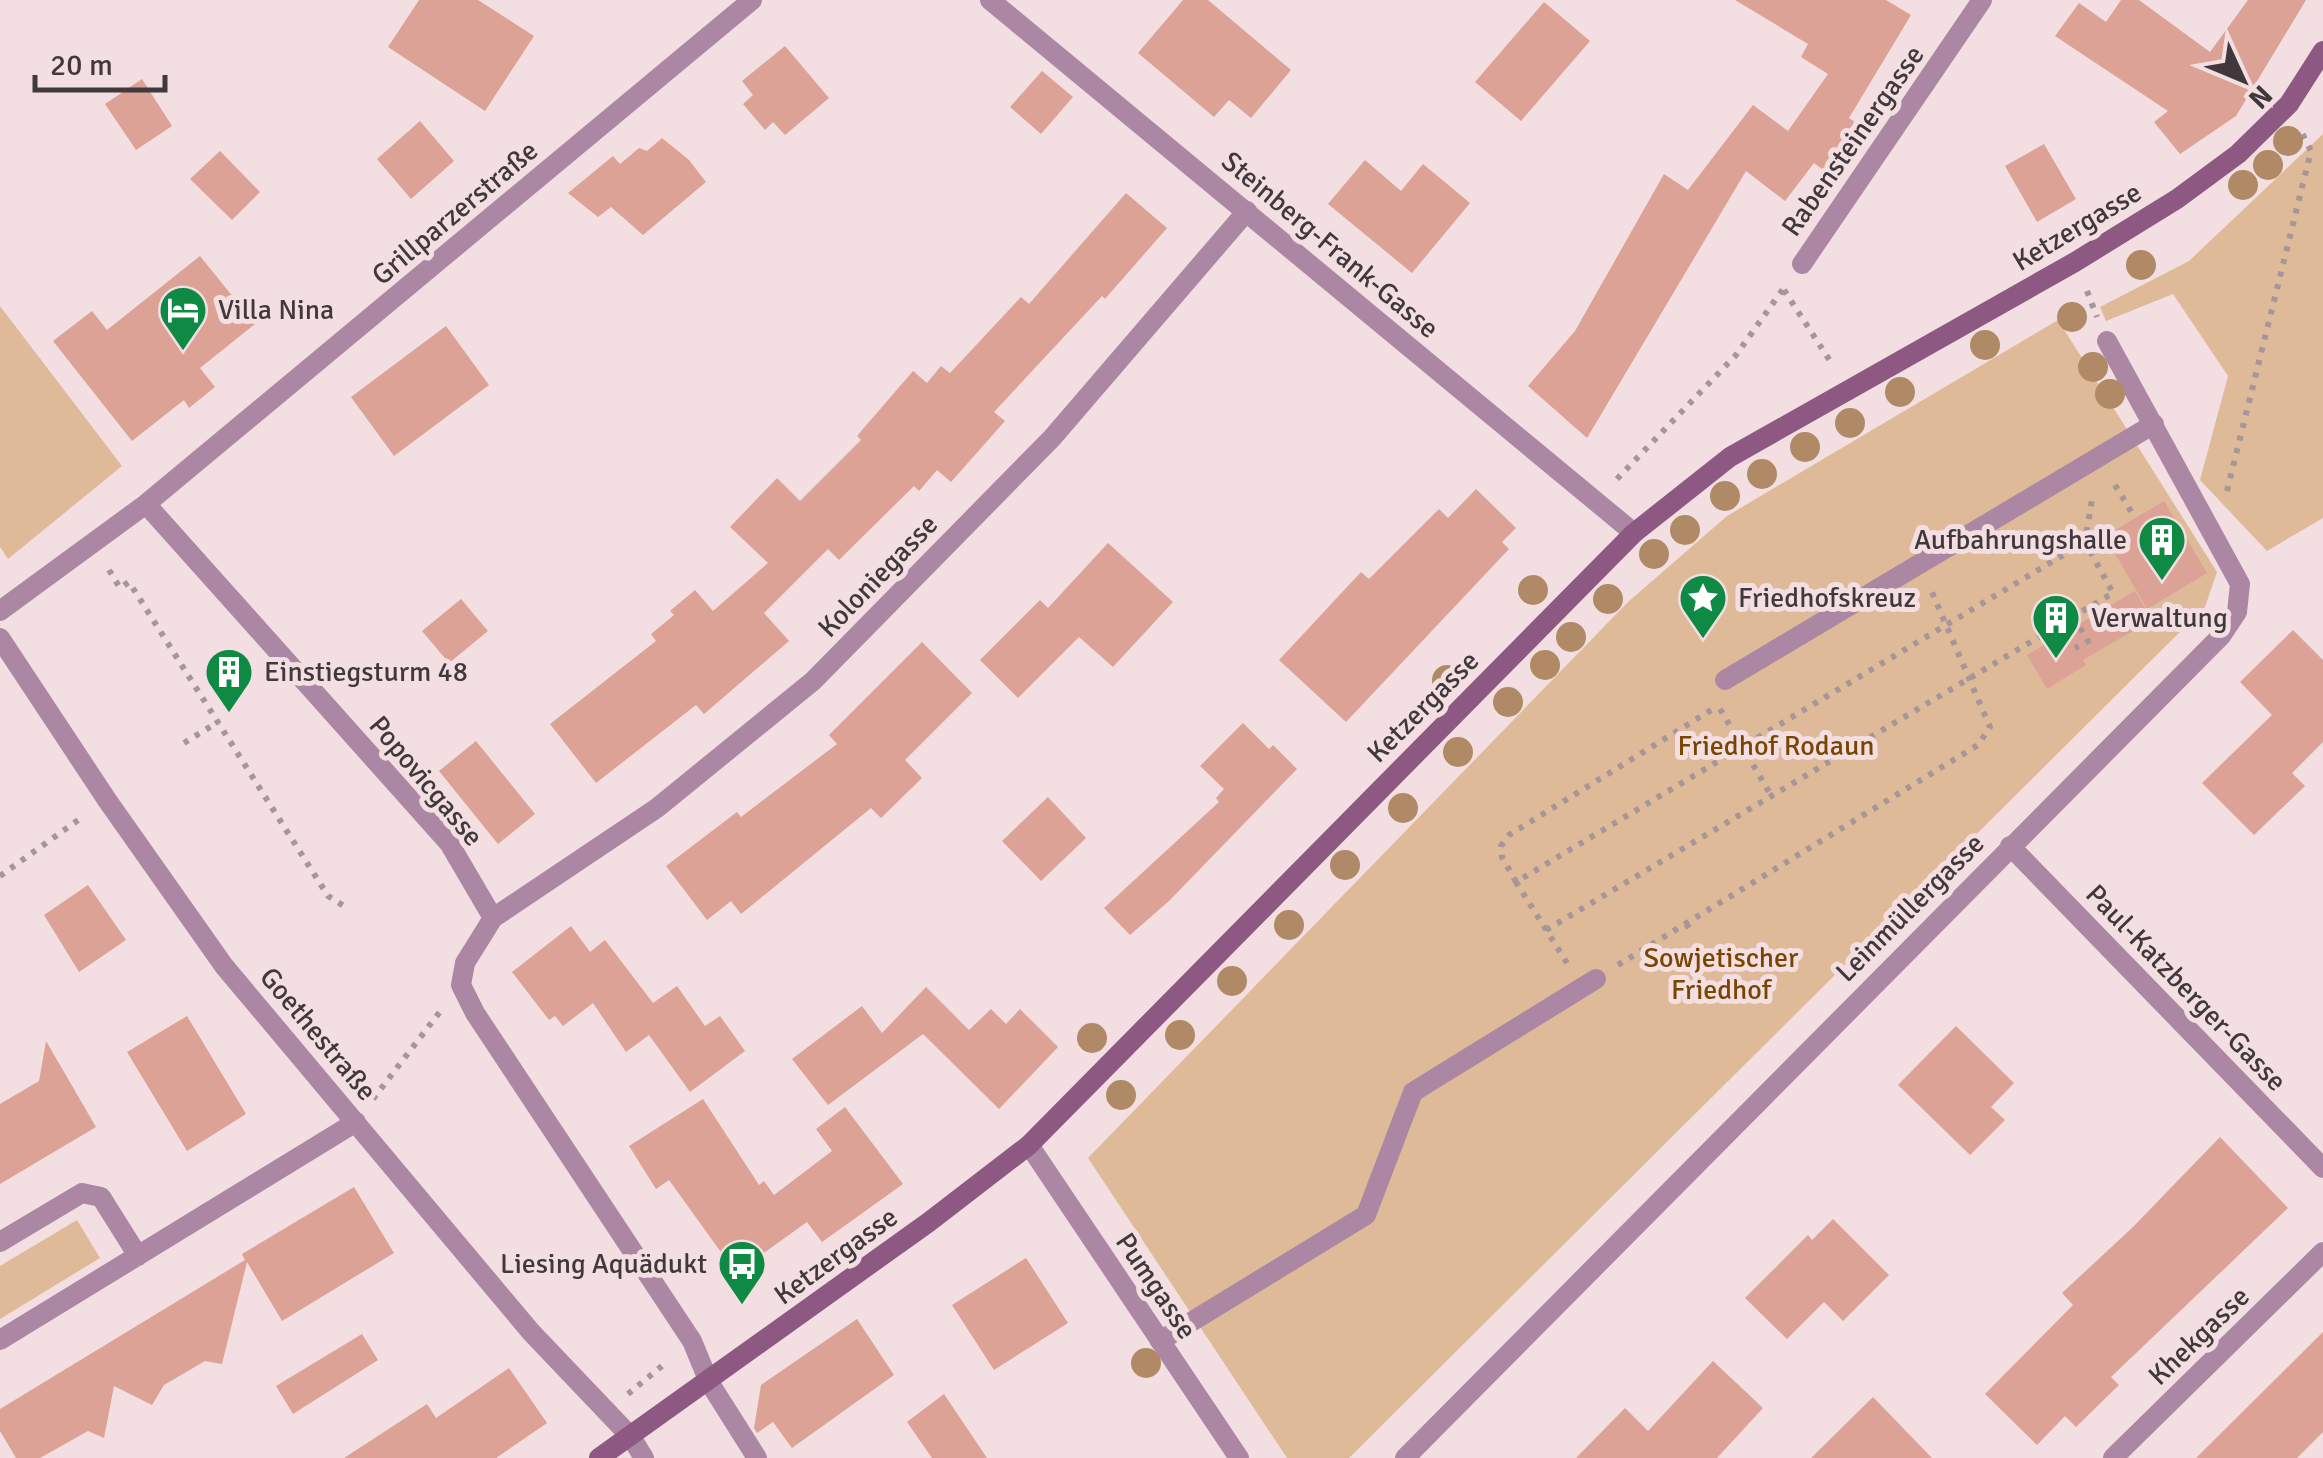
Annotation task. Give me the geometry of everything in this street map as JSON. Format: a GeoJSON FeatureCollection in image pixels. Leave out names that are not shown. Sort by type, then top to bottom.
{"type":"FeatureCollection","features":[{"type":"Feature","properties":{"kind":"main road","name":"Ketzergasse"},"geometry":{"type":"LineString","coordinates":[[599,1458],[929,1222],[1029,1145],[1634,533],[1730,457],[2075,262],[2177,199],[2238,154],[2288,104],[2323,52]]}},
{"type":"Feature","properties":{"kind":"street","name":"Grillparzerstraße"},"geometry":{"type":"LineString","coordinates":[[0,612],[146,504],[752,0]]}},
{"type":"Feature","properties":{"kind":"street","name":"Steinberg-Frank-Gasse"},"geometry":{"type":"LineString","coordinates":[[990,0],[1634,533]]}},
{"type":"Feature","properties":{"kind":"street","name":"Rabensteinergasse"},"geometry":{"type":"LineString","coordinates":[[1802,264],[1982,0]]}},
{"type":"Feature","properties":{"kind":"street","name":"Koloniegasse"},"geometry":{"type":"LineString","coordinates":[[493,918],[657,808],[813,681],[1052,438],[1247,211]]}},
{"type":"Feature","properties":{"kind":"street","name":"Leinmüllergasse"},"geometry":{"type":"LineString","coordinates":[[1405,1458],[2221,636],[2237,612],[2240,584],[2107,341]]}},
{"type":"Feature","properties":{"kind":"street"},"geometry":{"type":"LineString","coordinates":[[1724,680],[2154,424]]}},
{"type":"Feature","properties":{"kind":"street","name":"Popovicgasse"},"geometry":{"type":"LineString","coordinates":[[146,504],[449,844],[493,918]]}},
{"type":"Feature","properties":{"kind":"street","name":"Goethestraße"},"geometry":{"type":"LineString","coordinates":[[0,638],[107,800],[224,966],[531,1332],[607,1411],[644,1458]]}},
{"type":"Feature","properties":{"kind":"street","name":"Paul-Katzberger-Gasse"},"geometry":{"type":"LineString","coordinates":[[2010,846],[2323,1168]]}},
{"type":"Feature","properties":{"kind":"street"},"geometry":{"type":"LineString","coordinates":[[493,918],[465,963],[461,985],[474,1013],[692,1341],[709,1382],[757,1458]]}},
{"type":"Feature","properties":{"kind":"street"},"geometry":{"type":"LineString","coordinates":[[1160,1341],[1366,1215],[1413,1092],[1589,983]]}},
{"type":"Feature","properties":{"kind":"street"},"geometry":{"type":"LineString","coordinates":[[0,1340],[356,1122]]}},
{"type":"Feature","properties":{"kind":"street","name":"Pumgasse"},"geometry":{"type":"LineString","coordinates":[[1029,1145],[1239,1458]]}},
{"type":"Feature","properties":{"kind":"street"},"geometry":{"type":"LineString","coordinates":[[0,1242],[82,1193],[101,1197],[138,1256]]}},
{"type":"Feature","properties":{"kind":"street","name":"Khekgasse"},"geometry":{"type":"LineString","coordinates":[[2114,1458],[2323,1252]]}},
{"type":"Feature","properties":{"kind":"path"},"geometry":{"type":"LineString","coordinates":[[2216,536],[2311,151],[2288,104]]}},
{"type":"Feature","properties":{"kind":"path"},"geometry":{"type":"LineString","coordinates":[[1596,502],[1736,355],[1802,264]]}},
{"type":"Feature","properties":{"kind":"path"},"geometry":{"type":"LineString","coordinates":[[1784,289],[1848,388]]}},
{"type":"Feature","properties":{"kind":"path"},"geometry":{"type":"LineString","coordinates":[[2098,458],[2135,518]]}},
{"type":"Feature","properties":{"kind":"path"},"geometry":{"type":"LineString","coordinates":[[1546,930],[1970,675],[2106,602],[2114,592],[2086,542],[2098,458]]}},
{"type":"Feature","properties":{"kind":"path"},"geometry":{"type":"LineString","coordinates":[[1516,882],[2086,542]]}},
{"type":"Feature","properties":{"kind":"path"},"geometry":{"type":"LineString","coordinates":[[92,544],[120,588],[129,582],[328,896],[347,908]]}},
{"type":"Feature","properties":{"kind":"path"},"geometry":{"type":"LineString","coordinates":[[1719,706],[1509,835],[1502,846],[1502,856],[1546,930],[1589,983],[1978,744],[1990,726],[1921,566]]}},
{"type":"Feature","properties":{"kind":"path"},"geometry":{"type":"LineString","coordinates":[[2074,616],[2088,641],[2075,648]]}},
{"type":"Feature","properties":{"kind":"path"},"geometry":{"type":"LineString","coordinates":[[1724,680],[1717,693],[1719,706],[1772,796]]}},
{"type":"Feature","properties":{"kind":"path"},"geometry":{"type":"LineString","coordinates":[[184,744],[218,722]]}},
{"type":"Feature","properties":{"kind":"path"},"geometry":{"type":"LineString","coordinates":[[0,876],[107,800]]}},
{"type":"Feature","properties":{"kind":"path"},"geometry":{"type":"LineString","coordinates":[[1686,924],[1692,932]]}},
{"type":"Feature","properties":{"kind":"path"},"geometry":{"type":"LineString","coordinates":[[356,1122],[461,985]]}},
{"type":"Feature","properties":{"kind":"path"},"geometry":{"type":"LineString","coordinates":[[607,1411],[692,1341]]}},
{"type":"Feature","properties":{"kind":"green space"},"geometry":{"type":"Polygon","coordinates":[[[2323,134],[2323,518],[2267,551],[2200,480],[2228,376],[2173,294],[2106,321],[2100,307],[2189,261],[2323,134]]]}},
{"type":"Feature","properties":{"kind":"green space"},"geometry":{"type":"Polygon","coordinates":[[[0,306],[122,466],[8,559],[0,547],[0,306]]]}},
{"type":"Feature","properties":{"kind":"green space","name":"Friedhof Rodaun"},"geometry":{"type":"Polygon","coordinates":[[[2058,320],[2217,572],[2205,607],[1349,1458],[1287,1458],[1088,1158],[1628,602],[1727,516],[2058,320]]]}},
{"type":"Feature","properties":{"kind":"green space"},"geometry":{"type":"Polygon","coordinates":[[[77,1220],[100,1258],[0,1319],[0,1266],[77,1220]]]}},
{"type":"Feature","properties":{"kind":"building"},"geometry":{"type":"Polygon","coordinates":[[[419,0],[478,0],[534,36],[485,111],[388,47],[419,0]]]}},
{"type":"Feature","properties":{"kind":"building"},"geometry":{"type":"Polygon","coordinates":[[[1183,0],[1208,0],[1291,70],[1251,118],[1229,100],[1214,117],[1138,53],[1183,0]]]}},
{"type":"Feature","properties":{"kind":"building"},"geometry":{"type":"Polygon","coordinates":[[[1735,0],[1886,0],[1911,15],[1849,118],[1859,125],[1823,170],[1814,163],[1785,201],[1746,171],[1587,438],[1528,386],[1575,331],[1664,174],[1688,190],[1753,105],[1788,131],[1828,74],[1801,57],[1808,44],[1735,0]]]}},
{"type":"Feature","properties":{"kind":"building"},"geometry":{"type":"Polygon","coordinates":[[[2121,0],[2139,0],[2210,52],[2248,0],[2306,0],[2236,116],[2180,154],[2154,122],[2168,111],[2055,36],[2079,3],[2106,22],[2121,0]]]}},
{"type":"Feature","properties":{"kind":"building"},"geometry":{"type":"Polygon","coordinates":[[[1544,2],[1590,41],[1521,121],[1475,82],[1544,2]]]}},
{"type":"Feature","properties":{"kind":"building"},"geometry":{"type":"Polygon","coordinates":[[[785,46],[829,98],[785,135],[773,122],[765,130],[743,104],[753,95],[742,81],[785,46]]]}},
{"type":"Feature","properties":{"kind":"building"},"geometry":{"type":"Polygon","coordinates":[[[1042,71],[1073,97],[1041,134],[1010,107],[1042,71]]]}},
{"type":"Feature","properties":{"kind":"building"},"geometry":{"type":"Polygon","coordinates":[[[142,79],[172,126],[136,150],[105,104],[142,79]]]}},
{"type":"Feature","properties":{"kind":"building"},"geometry":{"type":"Polygon","coordinates":[[[420,121],[454,161],[411,199],[377,159],[420,121]]]}},
{"type":"Feature","properties":{"kind":"building"},"geometry":{"type":"Polygon","coordinates":[[[662,138],[689,160],[706,182],[643,235],[611,207],[598,217],[568,193],[613,156],[620,164],[639,148],[647,151],[662,138]]]}},
{"type":"Feature","properties":{"kind":"building"},"geometry":{"type":"Polygon","coordinates":[[[2044,144],[2076,199],[2037,222],[2005,166],[2044,144]]]}},
{"type":"Feature","properties":{"kind":"building"},"geometry":{"type":"Polygon","coordinates":[[[220,151],[260,192],[232,220],[190,179],[220,151]]]}},
{"type":"Feature","properties":{"kind":"building"},"geometry":{"type":"Polygon","coordinates":[[[1365,160],[1401,191],[1423,164],[1470,203],[1412,273],[1328,204],[1365,160]]]}},
{"type":"Feature","properties":{"kind":"building"},"geometry":{"type":"Polygon","coordinates":[[[1126,193],[1167,228],[1105,299],[1102,296],[994,412],[1005,421],[951,482],[937,470],[919,491],[914,486],[839,560],[828,549],[764,613],[789,641],[704,714],[696,705],[596,783],[550,724],[656,641],[651,634],[695,590],[713,611],[768,563],[730,527],[777,478],[800,501],[861,440],[857,436],[913,371],[927,383],[941,366],[950,373],[1021,297],[1029,304],[1126,193]]]}},
{"type":"Feature","properties":{"kind":"building","name":"Villa Nina"},"geometry":{"type":"Polygon","coordinates":[[[200,256],[255,324],[200,368],[215,387],[189,408],[184,400],[132,441],[53,341],[92,311],[107,330],[200,256]]]}},
{"type":"Feature","properties":{"kind":"building"},"geometry":{"type":"Polygon","coordinates":[[[446,326],[489,385],[394,456],[351,397],[446,326]]]}},
{"type":"Feature","properties":{"kind":"building"},"geometry":{"type":"Polygon","coordinates":[[[1476,489],[1516,528],[1502,542],[1509,549],[1346,722],[1279,660],[1361,572],[1369,579],[1439,509],[1448,518],[1476,489]]]}},
{"type":"Feature","properties":{"kind":"building","name":"Aufbahrungshalle"},"geometry":{"type":"Polygon","coordinates":[[[2164,501],[2207,573],[2147,609],[2105,536],[2164,501]]]}},
{"type":"Feature","properties":{"kind":"building"},"geometry":{"type":"Polygon","coordinates":[[[1108,543],[1173,602],[1113,667],[1079,637],[1018,698],[980,660],[1040,600],[1048,608],[1108,543]]]}},
{"type":"Feature","properties":{"kind":"building"},"geometry":{"type":"Polygon","coordinates":[[[2135,591],[2152,620],[2083,660],[2086,665],[2047,689],[2027,655],[2135,591]]]}},
{"type":"Feature","properties":{"kind":"building"},"geometry":{"type":"Polygon","coordinates":[[[461,599],[488,631],[449,663],[422,631],[461,599]]]}},
{"type":"Feature","properties":{"kind":"building"},"geometry":{"type":"Polygon","coordinates":[[[2293,630],[2323,660],[2323,742],[2292,773],[2305,786],[2254,835],[2202,783],[2272,715],[2240,682],[2293,630]]]}},
{"type":"Feature","properties":{"kind":"building"},"geometry":{"type":"Polygon","coordinates":[[[922,642],[972,693],[905,760],[922,778],[881,818],[871,808],[741,914],[731,901],[707,920],[666,866],[737,812],[741,817],[837,744],[829,735],[922,642]]]}},
{"type":"Feature","properties":{"kind":"building"},"geometry":{"type":"Polygon","coordinates":[[[1243,723],[1297,769],[1169,901],[1130,935],[1104,908],[1219,802],[1216,798],[1224,789],[1200,766],[1243,723]]]}},
{"type":"Feature","properties":{"kind":"building"},"geometry":{"type":"Polygon","coordinates":[[[476,741],[535,814],[498,844],[439,771],[476,741]]]}},
{"type":"Feature","properties":{"kind":"building"},"geometry":{"type":"Polygon","coordinates":[[[1048,797],[1086,838],[1041,881],[1002,841],[1048,797]]]}},
{"type":"Feature","properties":{"kind":"building"},"geometry":{"type":"Polygon","coordinates":[[[88,885],[126,940],[79,972],[44,915],[88,885]]]}},
{"type":"Feature","properties":{"kind":"building"},"geometry":{"type":"Polygon","coordinates":[[[571,926],[590,952],[605,940],[653,1003],[677,986],[705,1026],[720,1016],[745,1051],[690,1092],[649,1035],[626,1052],[593,1003],[563,1026],[555,1016],[549,1020],[512,972],[571,926]]]}},
{"type":"Feature","properties":{"kind":"building"},"geometry":{"type":"Polygon","coordinates":[[[926,987],[969,1030],[991,1009],[1006,1024],[1020,1009],[1058,1047],[999,1109],[923,1034],[828,1105],[792,1059],[862,1006],[882,1033],[926,987]]]}},
{"type":"Feature","properties":{"kind":"building"},"geometry":{"type":"Polygon","coordinates":[[[187,1016],[246,1114],[187,1151],[127,1052],[187,1016]]]}},
{"type":"Feature","properties":{"kind":"building"},"geometry":{"type":"Polygon","coordinates":[[[1956,1026],[2014,1083],[1991,1107],[2005,1120],[1970,1155],[1898,1085],[1956,1026]]]}},
{"type":"Feature","properties":{"kind":"building"},"geometry":{"type":"Polygon","coordinates":[[[46,1041],[96,1127],[0,1184],[0,1104],[39,1081],[46,1041]]]}},
{"type":"Feature","properties":{"kind":"building"},"geometry":{"type":"Polygon","coordinates":[[[703,1099],[759,1185],[764,1181],[774,1195],[832,1151],[816,1129],[845,1107],[903,1184],[822,1242],[807,1222],[736,1273],[669,1180],[656,1189],[629,1146],[703,1099]]]}},
{"type":"Feature","properties":{"kind":"building"},"geometry":{"type":"Polygon","coordinates":[[[2220,1137],[2288,1208],[2111,1377],[2119,1385],[2076,1427],[2065,1416],[2037,1445],[1985,1394],[2073,1305],[2062,1293],[2220,1137]]]}},
{"type":"Feature","properties":{"kind":"building"},"geometry":{"type":"Polygon","coordinates":[[[354,1187],[394,1253],[282,1321],[247,1262],[222,1364],[205,1361],[164,1385],[152,1405],[114,1386],[104,1438],[88,1431],[40,1458],[16,1458],[0,1431],[0,1409],[245,1260],[242,1254],[354,1187]]]}},
{"type":"Feature","properties":{"kind":"building"},"geometry":{"type":"Polygon","coordinates":[[[1833,1219],[1889,1275],[1843,1321],[1824,1302],[1787,1339],[1745,1298],[1808,1235],[1812,1240],[1833,1219]]]}},
{"type":"Feature","properties":{"kind":"building"},"geometry":{"type":"Polygon","coordinates":[[[1026,1258],[1068,1323],[994,1370],[952,1305],[1026,1258]]]}},
{"type":"Feature","properties":{"kind":"building"},"geometry":{"type":"Polygon","coordinates":[[[857,1319],[894,1375],[792,1448],[773,1422],[757,1433],[754,1428],[761,1385],[857,1319]]]}},
{"type":"Feature","properties":{"kind":"building"},"geometry":{"type":"Polygon","coordinates":[[[2323,1332],[2323,1432],[2297,1458],[2196,1458],[2323,1332]]]}},
{"type":"Feature","properties":{"kind":"building"},"geometry":{"type":"Polygon","coordinates":[[[362,1334],[378,1360],[293,1414],[276,1386],[362,1334]]]}},
{"type":"Feature","properties":{"kind":"building"},"geometry":{"type":"Polygon","coordinates":[[[1713,1361],[1763,1408],[1717,1458],[1576,1458],[1625,1408],[1648,1431],[1713,1361]]]}},
{"type":"Feature","properties":{"kind":"building"},"geometry":{"type":"Polygon","coordinates":[[[509,1368],[547,1423],[496,1458],[344,1458],[427,1404],[436,1418],[509,1368]]]}},
{"type":"Feature","properties":{"kind":"building"},"geometry":{"type":"Polygon","coordinates":[[[944,1394],[987,1458],[932,1458],[907,1422],[944,1394]]]}},
{"type":"Feature","properties":{"kind":"building"},"geometry":{"type":"Polygon","coordinates":[[[1873,1397],[1932,1458],[1811,1458],[1873,1397]]]}},
{"type":"Feature","properties":{"kind":"place","name":"Villa Nina"},"geometry":{"type":"Point","coordinates":[183,352]}},
{"type":"Feature","properties":{"kind":"place","name":"Aufbahrungshalle"},"geometry":{"type":"Point","coordinates":[2162,582]}},
{"type":"Feature","properties":{"kind":"place","name":"Friedhofskreuz"},"geometry":{"type":"Point","coordinates":[1703,640]}},
{"type":"Feature","properties":{"kind":"place","name":"Verwaltung"},"geometry":{"type":"Point","coordinates":[2056,660]}},
{"type":"Feature","properties":{"kind":"place","name":"Einstiegsturm 48"},"geometry":{"type":"Point","coordinates":[229,714]}},
{"type":"Feature","properties":{"kind":"place","name":"Liesing Aquädukt"},"geometry":{"type":"Point","coordinates":[742,1306]}},
{"type":"Feature","properties":{"kind":"park label","name":"Sowjetischer Friedhof"},"geometry":{"type":"Point","coordinates":[1721,974]}}]}
